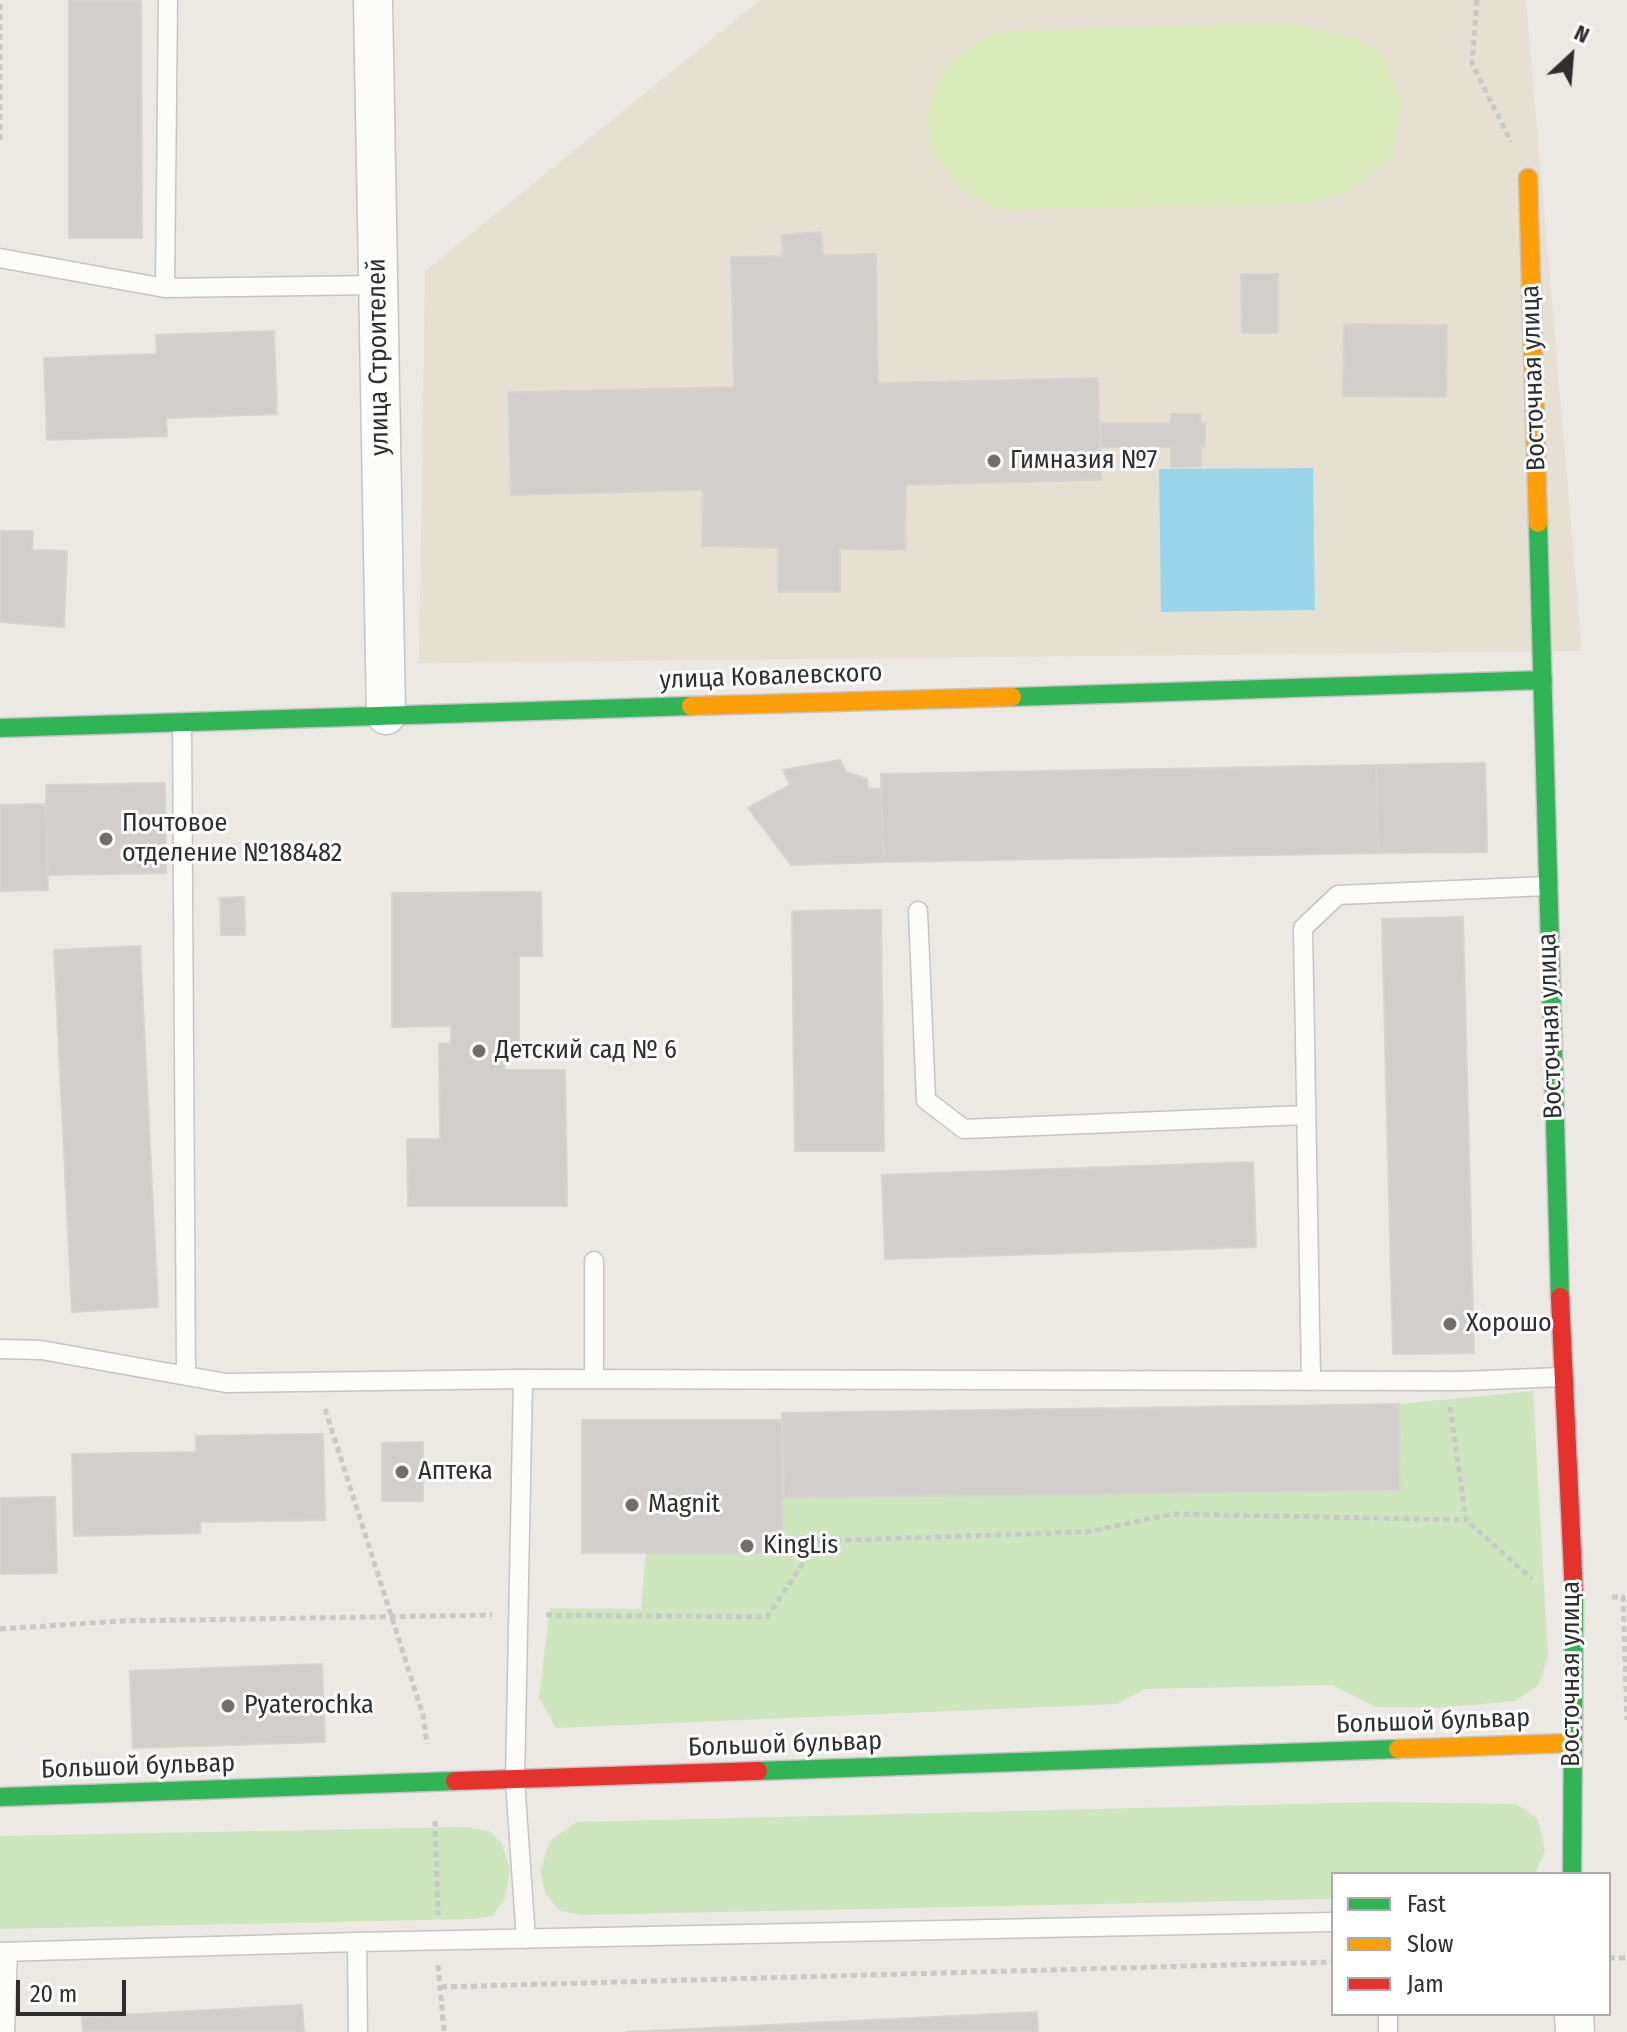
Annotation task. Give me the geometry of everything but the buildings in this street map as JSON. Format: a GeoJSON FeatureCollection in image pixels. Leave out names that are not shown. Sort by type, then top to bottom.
{"type":"FeatureCollection","features":[{"type":"Feature","properties":{"kind":"street","name":"улица Строителей"},"geometry":{"type":"LineString","coordinates":[[373,0],[386,715]]}},
{"type":"Feature","properties":{"kind":"street","name":"Восточная улица"},"geometry":{"type":"LineString","coordinates":[[1528,178],[1562,1377],[1574,1598],[1572,1872]]}},
{"type":"Feature","properties":{"kind":"street","name":"улица Ковалевского"},"geometry":{"type":"LineString","coordinates":[[0,728],[1543,680]]}},
{"type":"Feature","properties":{"kind":"street","name":"Большой бульвар"},"geometry":{"type":"LineString","coordinates":[[0,1797],[1572,1743]]}},
{"type":"Feature","properties":{"kind":"lane"},"geometry":{"type":"LineString","coordinates":[[165,288],[168,0]]}},
{"type":"Feature","properties":{"kind":"lane"},"geometry":{"type":"LineString","coordinates":[[0,258],[165,288],[378,285]]}},
{"type":"Feature","properties":{"kind":"lane"},"geometry":{"type":"LineString","coordinates":[[182,722],[186,1375]]}},
{"type":"Feature","properties":{"kind":"lane"},"geometry":{"type":"LineString","coordinates":[[1311,1380],[1303,928],[1338,895],[1547,886]]}},
{"type":"Feature","properties":{"kind":"lane"},"geometry":{"type":"LineString","coordinates":[[918,911],[926,1100],[964,1129],[1306,1115]]}},
{"type":"Feature","properties":{"kind":"lane"},"geometry":{"type":"LineString","coordinates":[[594,1261],[594,1379]]}},
{"type":"Feature","properties":{"kind":"lane"},"geometry":{"type":"LineString","coordinates":[[0,1349],[41,1350],[226,1383],[523,1379],[1446,1381],[1562,1377]]}},
{"type":"Feature","properties":{"kind":"lane"},"geometry":{"type":"LineString","coordinates":[[523,1379],[515,1781],[526,1939]]}},
{"type":"Feature","properties":{"kind":"lane"},"geometry":{"type":"LineString","coordinates":[[5,2032],[4,1952],[1331,1922]]}},
{"type":"Feature","properties":{"kind":"lane"},"geometry":{"type":"LineString","coordinates":[[357,1942],[358,2032]]}},
{"type":"Feature","properties":{"kind":"path"},"geometry":{"type":"LineString","coordinates":[[0,0],[0,140]]}},
{"type":"Feature","properties":{"kind":"path"},"geometry":{"type":"LineString","coordinates":[[1477,0],[1472,63],[1528,178]]}},
{"type":"Feature","properties":{"kind":"path"},"geometry":{"type":"LineString","coordinates":[[1446,1381],[1466,1520],[1542,1589]]}},
{"type":"Feature","properties":{"kind":"path"},"geometry":{"type":"LineString","coordinates":[[316,1382],[423,1715],[434,1783],[436,1941],[444,2032]]}},
{"type":"Feature","properties":{"kind":"path"},"geometry":{"type":"LineString","coordinates":[[0,1629],[122,1621],[390,1614],[767,1617],[818,1541],[1086,1532],[1173,1514],[1466,1520]]}},
{"type":"Feature","properties":{"kind":"path"},"geometry":{"type":"LineString","coordinates":[[1604,1597],[1623,1597],[1627,1720]]}},
{"type":"Feature","properties":{"kind":"path"},"geometry":{"type":"LineString","coordinates":[[441,1987],[1331,1962]]}},
{"type":"Feature","properties":{"kind":"shaded area","name":"Гимназия №7"},"geometry":{"type":"Polygon","coordinates":[[[760,0],[1526,0],[1582,651],[419,663],[425,271],[760,0]]]}},
{"type":"Feature","properties":{"kind":"green space"},"geometry":{"type":"Polygon","coordinates":[[[1292,23],[1351,37],[1383,55],[1402,104],[1392,157],[1349,192],[1306,204],[999,210],[961,190],[932,152],[926,116],[942,71],[965,51],[999,31],[1292,23]]]}},
{"type":"Feature","properties":{"kind":"green space"},"geometry":{"type":"Polygon","coordinates":[[[1533,1391],[1548,1656],[1539,1685],[1516,1701],[1437,1708],[1376,1707],[1332,1685],[1145,1689],[1117,1704],[556,1728],[539,1698],[550,1608],[641,1609],[646,1553],[782,1553],[784,1498],[1400,1490],[1399,1404],[1533,1391]]]}},
{"type":"Feature","properties":{"kind":"green space"},"geometry":{"type":"Polygon","coordinates":[[[1376,1802],[1516,1804],[1538,1819],[1545,1851],[1536,1872],[1331,1872],[1331,1899],[583,1915],[560,1911],[546,1895],[540,1872],[550,1841],[576,1822],[1376,1802]]]}},
{"type":"Feature","properties":{"kind":"green space"},"geometry":{"type":"Polygon","coordinates":[[[466,1827],[489,1831],[501,1842],[510,1869],[505,1899],[492,1916],[473,1919],[0,1929],[0,1836],[466,1827]]]}},
{"type":"Feature","properties":{"kind":"water"},"geometry":{"type":"Polygon","coordinates":[[[1313,468],[1315,610],[1161,612],[1159,469],[1313,468]]]}},
{"type":"Feature","properties":{"kind":"traffic: fast"},"geometry":{"type":"LineString","coordinates":[[1538,523],[1560,1297]]}},
{"type":"Feature","properties":{"kind":"traffic: fast"},"geometry":{"type":"LineString","coordinates":[[1012,697],[1543,680]]}},
{"type":"Feature","properties":{"kind":"traffic: fast"},"geometry":{"type":"LineString","coordinates":[[0,728],[691,706]]}},
{"type":"Feature","properties":{"kind":"traffic: fast"},"geometry":{"type":"LineString","coordinates":[[1572,1872],[1574,1595]]}},
{"type":"Feature","properties":{"kind":"traffic: fast"},"geometry":{"type":"LineString","coordinates":[[758,1771],[1398,1749]]}},
{"type":"Feature","properties":{"kind":"traffic: fast"},"geometry":{"type":"LineString","coordinates":[[0,1797],[455,1781]]}},
{"type":"Feature","properties":{"kind":"traffic: slow"},"geometry":{"type":"LineString","coordinates":[[1528,178],[1538,523]]}},
{"type":"Feature","properties":{"kind":"traffic: slow"},"geometry":{"type":"LineString","coordinates":[[691,706],[1012,697]]}},
{"type":"Feature","properties":{"kind":"traffic: slow"},"geometry":{"type":"LineString","coordinates":[[1398,1749],[1572,1743]]}},
{"type":"Feature","properties":{"kind":"traffic: jam"},"geometry":{"type":"LineString","coordinates":[[1560,1297],[1574,1595]]}},
{"type":"Feature","properties":{"kind":"traffic: jam"},"geometry":{"type":"LineString","coordinates":[[455,1781],[758,1771]]}},
{"type":"Feature","properties":{"kind":"place","name":"Гимназия №7"},"geometry":{"type":"Point","coordinates":[994,461]}},
{"type":"Feature","properties":{"kind":"place","name":"Почтовое отделение №188482"},"geometry":{"type":"Point","coordinates":[106,839]}},
{"type":"Feature","properties":{"kind":"place","name":"Детский сад № 6"},"geometry":{"type":"Point","coordinates":[479,1051]}},
{"type":"Feature","properties":{"kind":"place","name":"Хорошо"},"geometry":{"type":"Point","coordinates":[1450,1324]}},
{"type":"Feature","properties":{"kind":"place","name":"Аптека"},"geometry":{"type":"Point","coordinates":[402,1472]}},
{"type":"Feature","properties":{"kind":"place","name":"Magnit"},"geometry":{"type":"Point","coordinates":[632,1505]}},
{"type":"Feature","properties":{"kind":"place","name":"KingLis"},"geometry":{"type":"Point","coordinates":[747,1546]}},
{"type":"Feature","properties":{"kind":"place","name":"Pyaterochka"},"geometry":{"type":"Point","coordinates":[228,1706]}}]}
